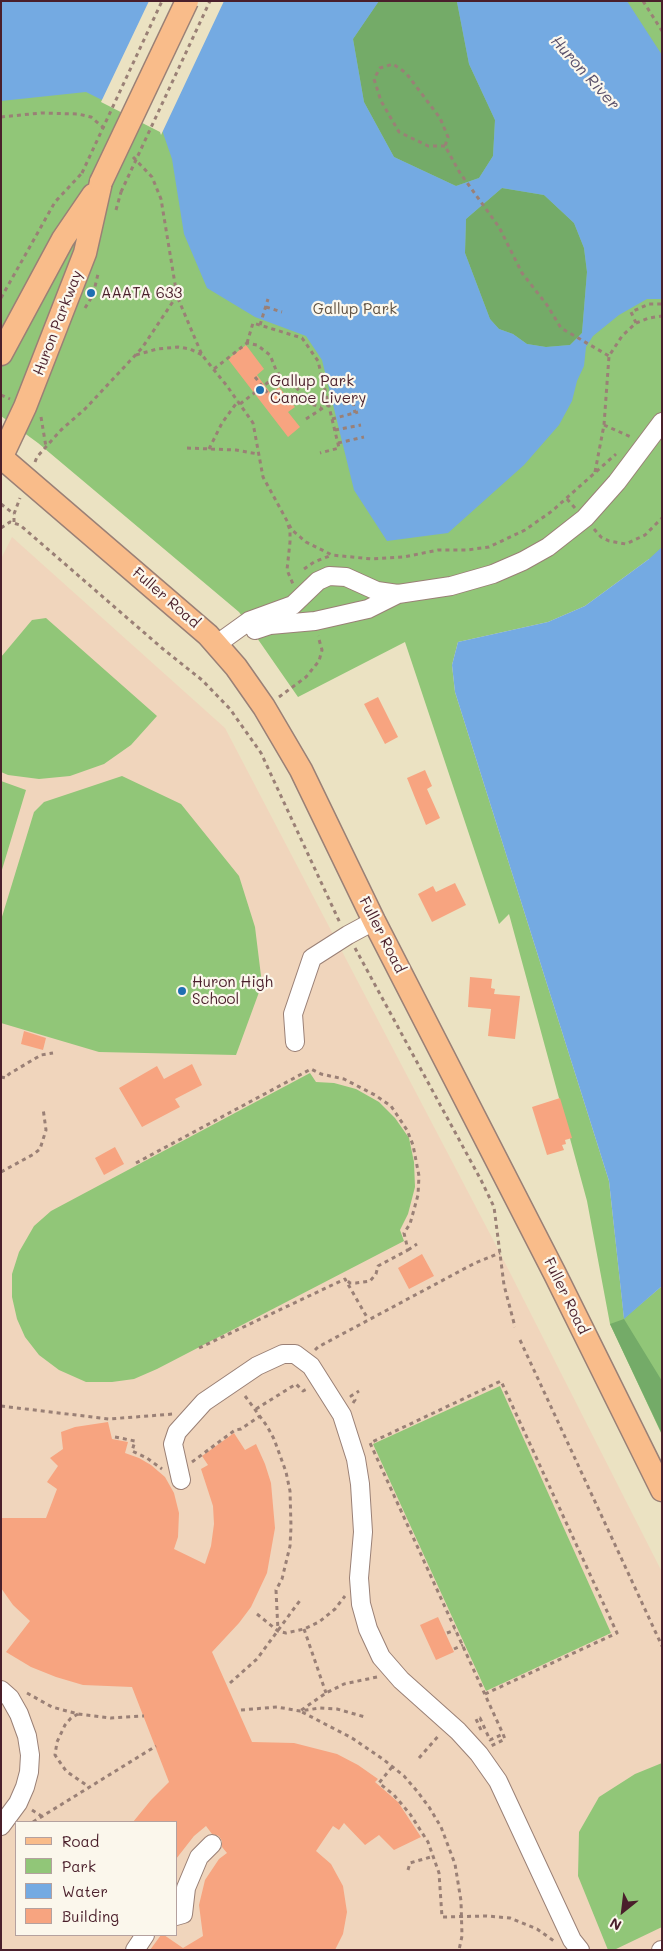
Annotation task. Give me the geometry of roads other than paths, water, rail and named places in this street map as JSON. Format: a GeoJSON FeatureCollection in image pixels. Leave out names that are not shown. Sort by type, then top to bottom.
{"type":"FeatureCollection","features":[{"type":"Feature","properties":{"kind":"main road","name":"Huron Parkway"},"geometry":{"type":"LineString","coordinates":[[1,354],[63,239],[101,182],[187,1]]}},
{"type":"Feature","properties":{"kind":"main road","name":"Huron Parkway"},"geometry":{"type":"LineString","coordinates":[[1,457],[25,408],[85,253],[101,182]]}},
{"type":"Feature","properties":{"kind":"main road","name":"Fuller Road"},"geometry":{"type":"LineString","coordinates":[[1,457],[198,625],[220,648],[264,707],[301,770],[374,921],[551,1266],[662,1490]]}},
{"type":"Feature","properties":{"kind":"lane"},"geometry":{"type":"LineString","coordinates":[[220,648],[263,627],[280,623],[315,621],[368,609],[398,594],[459,584],[523,562],[548,547],[585,518],[617,482],[662,422]]}},
{"type":"Feature","properties":{"kind":"lane"},"geometry":{"type":"LineString","coordinates":[[220,648],[249,621],[293,605],[323,578],[340,576],[350,578],[377,591],[398,594]]}},
{"type":"Feature","properties":{"kind":"lane"},"geometry":{"type":"LineString","coordinates":[[294,1042],[293,1014],[312,958],[374,921]]}},
{"type":"Feature","properties":{"kind":"lane"},"geometry":{"type":"LineString","coordinates":[[181,1475],[172,1444],[177,1432],[204,1402],[257,1366],[283,1354],[295,1354],[311,1366],[345,1423],[356,1459],[363,1508],[364,1532],[359,1578],[361,1604],[368,1629],[381,1657],[395,1673],[458,1730],[479,1754],[498,1781],[572,1940],[580,1950]]}},
{"type":"Feature","properties":{"kind":"lane"},"geometry":{"type":"LineString","coordinates":[[1,1690],[10,1698],[19,1714],[27,1736],[30,1755],[29,1772],[25,1787],[18,1803],[1,1826]]}},
{"type":"Feature","properties":{"kind":"lane"},"geometry":{"type":"LineString","coordinates":[[178,1915],[183,1914],[186,1888],[199,1857],[212,1844]]}},
{"type":"Feature","properties":{"kind":"lane"},"geometry":{"type":"LineString","coordinates":[[135,1950],[144,1936]]}},
{"type":"Feature","properties":{"kind":"water","name":"Huron River"},"geometry":{"type":"Polygon","coordinates":[[[1,1],[379,1],[353,39],[364,102],[394,157],[456,186],[479,178],[493,156],[495,120],[469,64],[457,2],[455,1],[627,1],[662,55],[662,299],[647,299],[619,315],[593,336],[586,347],[584,366],[577,381],[572,401],[559,425],[524,465],[448,533],[387,541],[354,490],[322,360],[306,336],[255,317],[207,288],[184,234],[172,159],[162,130],[86,92],[1,101],[1,1]],[[502,188],[466,219],[465,253],[490,319],[499,329],[513,334],[527,344],[546,347],[570,345],[582,333],[587,272],[584,248],[574,223],[544,195],[502,188]]]}},
{"type":"Feature","properties":{"kind":"water"},"geometry":{"type":"Polygon","coordinates":[[[662,547],[662,1286],[624,1319],[609,1181],[455,692],[452,665],[458,642],[548,622],[585,606],[649,559],[662,547]]]}},
{"type":"Feature","properties":{"kind":"place","name":"AAATA 633"},"geometry":{"type":"Point","coordinates":[91,293]}},
{"type":"Feature","properties":{"kind":"place","name":"Gallup Park Canoe Livery"},"geometry":{"type":"Point","coordinates":[260,390]}},
{"type":"Feature","properties":{"kind":"place","name":"Huron High School"},"geometry":{"type":"Point","coordinates":[182,991]}},
{"type":"Feature","properties":{"kind":"park label","name":"Gallup Park"},"geometry":{"type":"Point","coordinates":[355,309]}}]}
